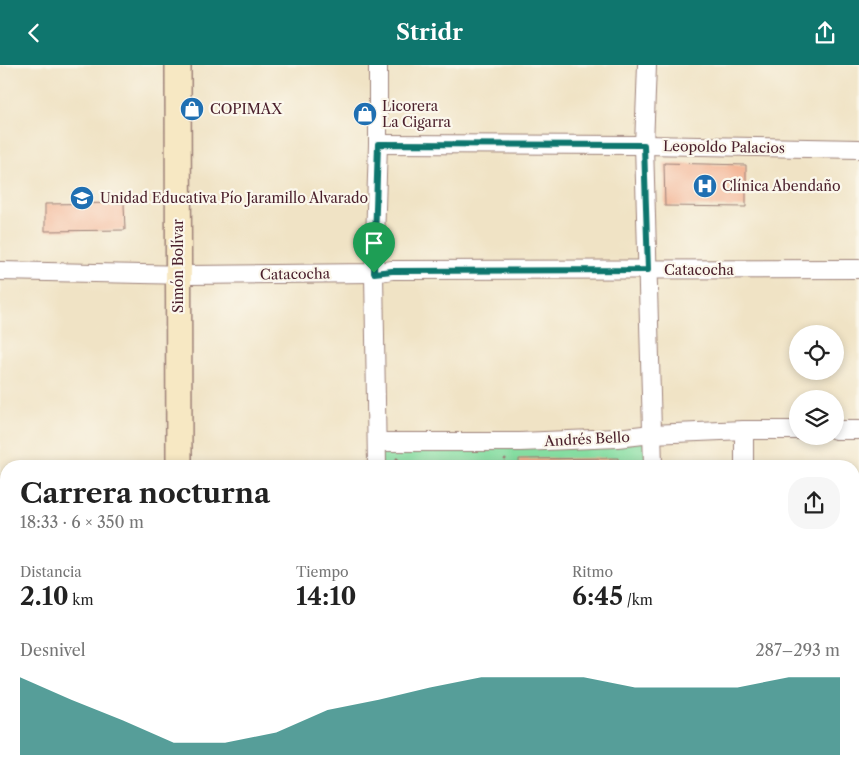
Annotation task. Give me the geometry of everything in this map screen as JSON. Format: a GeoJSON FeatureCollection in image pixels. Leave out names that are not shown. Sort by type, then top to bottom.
{"type":"FeatureCollection","features":[{"type":"Feature","properties":{"kind":"street","name":"Simón Bolívar"},"geometry":{"type":"LineString","coordinates":[[178,65],[179,460]]}},
{"type":"Feature","properties":{"kind":"street"},"geometry":{"type":"LineString","coordinates":[[377,460],[374,273],[378,144],[378,65]]}},
{"type":"Feature","properties":{"kind":"street"},"geometry":{"type":"LineString","coordinates":[[647,65],[644,145],[653,460]]}},
{"type":"Feature","properties":{"kind":"street","name":"Leopoldo Palacios"},"geometry":{"type":"LineString","coordinates":[[378,144],[644,145],[859,149]]}},
{"type":"Feature","properties":{"kind":"street","name":"Catacocha"},"geometry":{"type":"LineString","coordinates":[[0,271],[178,275],[374,273],[392,271],[859,269]]}},
{"type":"Feature","properties":{"kind":"street"},"geometry":{"type":"LineString","coordinates":[[744,430],[744,460]]}},
{"type":"Feature","properties":{"kind":"street","name":"Andrés Bello"},"geometry":{"type":"LineString","coordinates":[[377,443],[520,442],[617,438],[652,434],[789,430]]}},
{"type":"Feature","properties":{"kind":"street"},"geometry":{"type":"LineString","coordinates":[[844,430],[859,430]]}},
{"type":"Feature","properties":{"kind":"green space"},"geometry":{"type":"Polygon","coordinates":[[[645,436],[647,460],[377,460],[377,442],[645,436]]]}},
{"type":"Feature","properties":{"kind":"building","name":"Clínica Abendaño"},"geometry":{"type":"Polygon","coordinates":[[[664,163],[746,165],[746,207],[665,206],[664,163]]]}},
{"type":"Feature","properties":{"kind":"building"},"geometry":{"type":"Polygon","coordinates":[[[124,203],[125,230],[45,231],[45,204],[124,203]]]}},
{"type":"Feature","properties":{"kind":"building"},"geometry":{"type":"Polygon","coordinates":[[[618,458],[618,460],[519,460],[618,458]]]}},
{"type":"Feature","properties":{"kind":"place","name":"COPIMAX"},"geometry":{"type":"Point","coordinates":[192,109]}},
{"type":"Feature","properties":{"kind":"place","name":"Licorera La Cigarra"},"geometry":{"type":"Point","coordinates":[365,114]}},
{"type":"Feature","properties":{"kind":"place","name":"Clínica Abendaño"},"geometry":{"type":"Point","coordinates":[705,186]}},
{"type":"Feature","properties":{"kind":"place","name":"Unidad Educativa Pío Jaramillo Alvarado"},"geometry":{"type":"Point","coordinates":[82,198]}},
{"type":"Feature","properties":{"kind":"route"},"geometry":{"type":"LineString","coordinates":[[378,144],[644,145],[648,270],[392,271],[374,273],[378,144]]}}]}
